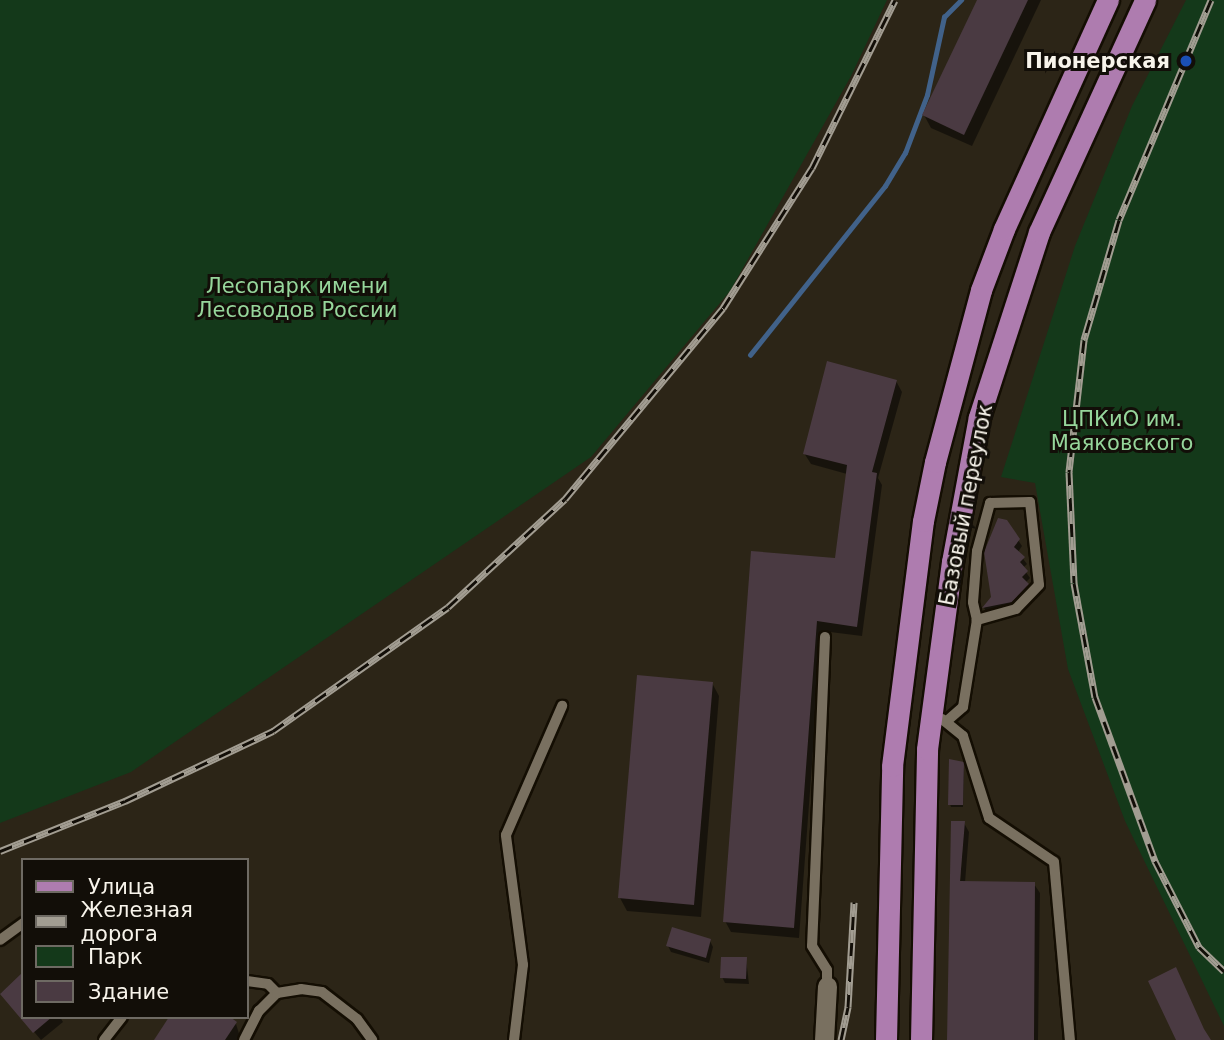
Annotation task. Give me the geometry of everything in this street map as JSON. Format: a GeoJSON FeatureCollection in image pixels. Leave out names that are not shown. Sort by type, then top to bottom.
{"type":"FeatureCollection","features":[{"type":"Feature","properties":{"kind":"main road","name":"Базовый переулок"},"geometry":{"type":"LineString","coordinates":[[886,1040],[895,728],[935,462],[978,302],[1004,229],[1108,0]]}},
{"type":"Feature","properties":{"kind":"main road","name":"Базовый переулок"},"geometry":{"type":"LineString","coordinates":[[921,1040],[939,719],[962,503],[983,405],[1039,232],[1145,0]]}},
{"type":"Feature","properties":{"kind":"street"},"geometry":{"type":"LineString","coordinates":[[824,1040],[827,986]]}},
{"type":"Feature","properties":{"kind":"lane"},"geometry":{"type":"LineString","coordinates":[[977,620],[1016,609],[1039,584],[1030,502],[990,503],[977,551],[974,602],[977,620],[963,707],[939,719],[962,736],[989,818],[1054,862],[1070,1040]]}},
{"type":"Feature","properties":{"kind":"lane"},"geometry":{"type":"LineString","coordinates":[[825,637],[812,946],[827,970],[827,986]]}},
{"type":"Feature","properties":{"kind":"lane"},"geometry":{"type":"LineString","coordinates":[[514,1040],[523,965],[506,835],[562,706]]}},
{"type":"Feature","properties":{"kind":"lane"},"geometry":{"type":"LineString","coordinates":[[0,940],[21,924]]}},
{"type":"Feature","properties":{"kind":"lane"},"geometry":{"type":"LineString","coordinates":[[248,981],[268,984],[278,993]]}},
{"type":"Feature","properties":{"kind":"lane"},"geometry":{"type":"LineString","coordinates":[[244,1040],[258,1011],[278,993],[301,989],[322,992],[357,1018],[372,1040]]}},
{"type":"Feature","properties":{"kind":"lane"},"geometry":{"type":"LineString","coordinates":[[104,1040],[120,1019]]}},
{"type":"Feature","properties":{"kind":"green space","name":"Лесопарк имени Лесоводов России"},"geometry":{"type":"Polygon","coordinates":[[[0,0],[887,0],[851,76],[730,291],[591,457],[131,772],[0,823],[0,0]]]}},
{"type":"Feature","properties":{"kind":"green space","name":"ЦПКиО им. Маяковского"},"geometry":{"type":"Polygon","coordinates":[[[1186,0],[1224,0],[1224,1026],[1125,821],[1068,669],[1035,483],[1001,477],[1075,246],[1132,106],[1186,0]]]}},
{"type":"Feature","properties":{"kind":"building"},"geometry":{"type":"Polygon","coordinates":[[[977,0],[1028,0],[964,135],[922,115],[977,0]]]}},
{"type":"Feature","properties":{"kind":"building"},"geometry":{"type":"Polygon","coordinates":[[[827,361],[897,380],[872,472],[877,473],[857,627],[817,621],[794,928],[723,922],[751,551],[835,558],[847,465],[803,454],[827,361]]]}},
{"type":"Feature","properties":{"kind":"building"},"geometry":{"type":"Polygon","coordinates":[[[998,518],[1007,520],[1020,539],[1014,547],[1025,557],[1020,562],[1028,571],[1022,577],[1029,584],[1012,602],[982,608],[991,597],[984,552],[998,518]]]}},
{"type":"Feature","properties":{"kind":"building"},"geometry":{"type":"Polygon","coordinates":[[[637,675],[713,682],[694,905],[618,898],[637,675]]]}},
{"type":"Feature","properties":{"kind":"building"},"geometry":{"type":"Polygon","coordinates":[[[949,759],[964,762],[963,805],[948,805],[949,759]]]}},
{"type":"Feature","properties":{"kind":"building"},"geometry":{"type":"Polygon","coordinates":[[[951,821],[965,821],[960,881],[1035,882],[1034,1040],[947,1040],[951,821]]]}},
{"type":"Feature","properties":{"kind":"building"},"geometry":{"type":"Polygon","coordinates":[[[672,927],[711,939],[706,958],[666,946],[672,927]]]}},
{"type":"Feature","properties":{"kind":"building"},"geometry":{"type":"Polygon","coordinates":[[[721,957],[747,957],[746,979],[720,978],[721,957]]]}},
{"type":"Feature","properties":{"kind":"building"},"geometry":{"type":"Polygon","coordinates":[[[1176,967],[1211,1040],[1176,1040],[1148,981],[1176,967]]]}},
{"type":"Feature","properties":{"kind":"building"},"geometry":{"type":"Polygon","coordinates":[[[21,974],[21,1019],[0,994],[21,974]]]}},
{"type":"Feature","properties":{"kind":"building"},"geometry":{"type":"Polygon","coordinates":[[[21,1019],[50,1019],[33,1033],[21,1019]]]}},
{"type":"Feature","properties":{"kind":"building"},"geometry":{"type":"Polygon","coordinates":[[[168,1019],[233,1019],[237,1022],[225,1040],[154,1040],[168,1019]]]}},
{"type":"Feature","properties":{"kind":"waterway"},"geometry":{"type":"LineString","coordinates":[[750,355],[885,186],[905,153],[927,95],[944,17],[961,0]]}},
{"type":"Feature","properties":{"kind":"railway"},"geometry":{"type":"LineString","coordinates":[[0,851],[125,801],[273,731],[448,607],[565,499],[723,308],[812,168],[895,0]]}},
{"type":"Feature","properties":{"kind":"railway"},"geometry":{"type":"LineString","coordinates":[[1211,0],[1119,220],[1084,340],[1069,472],[1074,583],[1095,697],[1155,861],[1199,947],[1224,971]]}},
{"type":"Feature","properties":{"kind":"railway"},"geometry":{"type":"LineString","coordinates":[[841,1040],[848,1007],[854,902]]}},
{"type":"Feature","properties":{"kind":"place","name":"Пионерская"},"geometry":{"type":"Point","coordinates":[1186,61]}}]}
